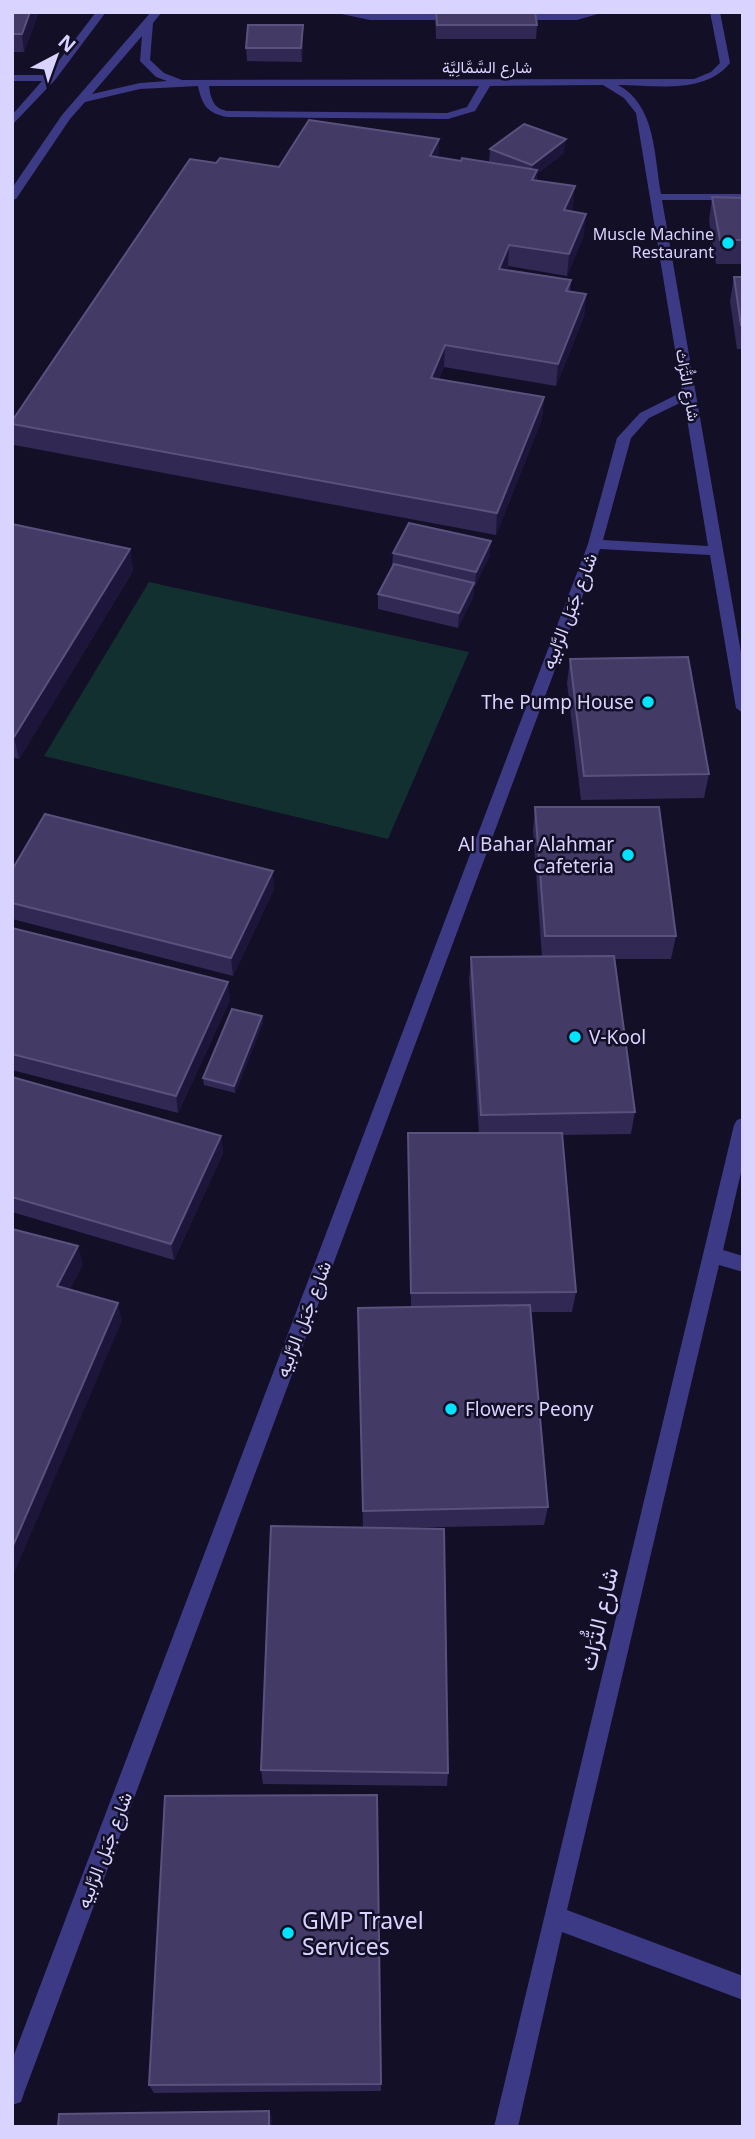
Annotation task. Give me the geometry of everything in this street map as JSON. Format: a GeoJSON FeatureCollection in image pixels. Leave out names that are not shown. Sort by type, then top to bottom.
{"type":"FeatureCollection","features":[{"type":"Feature","properties":{"kind":"street"},"geometry":{"type":"LineString","coordinates":[[12,122],[51,78],[101,12]]}},
{"type":"Feature","properties":{"kind":"street"},"geometry":{"type":"LineString","coordinates":[[12,197],[82,99],[157,12]]}},
{"type":"Feature","properties":{"kind":"street"},"geometry":{"type":"LineString","coordinates":[[337,12],[370,17],[435,17]]}},
{"type":"Feature","properties":{"kind":"street"},"geometry":{"type":"LineString","coordinates":[[533,17],[578,16],[600,12]]}},
{"type":"Feature","properties":{"kind":"street","name":"شارع السَّمَّالِيَّة"},"geometry":{"type":"LineString","coordinates":[[82,99],[130,88],[197,83],[682,83],[715,74],[725,63],[715,12]]}},
{"type":"Feature","properties":{"kind":"street","name":"شارع السَّمَّالِيَّة"},"geometry":{"type":"LineString","coordinates":[[149,23],[143,53],[145,61],[160,75],[197,83]]}},
{"type":"Feature","properties":{"kind":"street"},"geometry":{"type":"LineString","coordinates":[[12,78],[51,78]]}},
{"type":"Feature","properties":{"kind":"street"},"geometry":{"type":"LineString","coordinates":[[197,83],[207,103],[217,112],[227,114],[448,116],[471,109],[486,83]]}},
{"type":"Feature","properties":{"kind":"street","name":"شارع التُّرَاث"},"geometry":{"type":"LineString","coordinates":[[601,83],[616,88],[637,104],[641,113],[743,708]]}},
{"type":"Feature","properties":{"kind":"street"},"geometry":{"type":"LineString","coordinates":[[654,197],[743,197]]}},
{"type":"Feature","properties":{"kind":"street","name":"شارع جَبَل الرَّابيه"},"geometry":{"type":"LineString","coordinates":[[12,2093],[595,544],[619,451],[631,426],[651,409],[689,394]]}},
{"type":"Feature","properties":{"kind":"street","name":"شارع جَبَل الرَّابيه"},"geometry":{"type":"LineString","coordinates":[[595,544],[717,551]]}},
{"type":"Feature","properties":{"kind":"street","name":"شارع التُّرَاث"},"geometry":{"type":"LineString","coordinates":[[506,2127],[743,1125]]}},
{"type":"Feature","properties":{"kind":"street"},"geometry":{"type":"LineString","coordinates":[[712,1255],[743,1264]]}},
{"type":"Feature","properties":{"kind":"street"},"geometry":{"type":"LineString","coordinates":[[554,1917],[743,1988]]}},
{"type":"Feature","properties":{"kind":"green space"},"geometry":{"type":"Polygon","coordinates":[[[149,582],[469,652],[388,839],[44,756],[149,582]]]}},
{"type":"Feature","properties":{"kind":"building"},"geometry":{"type":"Polygon","coordinates":[[[12,12],[30,12],[22,34],[12,34],[12,12]]]}},
{"type":"Feature","properties":{"kind":"building"},"geometry":{"type":"Polygon","coordinates":[[[436,12],[535,12],[537,25],[437,25],[436,12]]]}},
{"type":"Feature","properties":{"kind":"building"},"geometry":{"type":"Polygon","coordinates":[[[248,25],[303,25],[301,48],[246,48],[248,25]]]}},
{"type":"Feature","properties":{"kind":"building"},"geometry":{"type":"Polygon","coordinates":[[[309,120],[439,139],[430,156],[461,161],[462,158],[537,170],[532,180],[575,186],[564,210],[586,214],[569,254],[509,245],[499,269],[571,280],[566,291],[586,294],[558,364],[445,345],[431,378],[544,397],[497,513],[12,424],[190,159],[216,163],[220,158],[279,167],[309,120]]]}},
{"type":"Feature","properties":{"kind":"building"},"geometry":{"type":"Polygon","coordinates":[[[524,124],[566,139],[532,165],[490,149],[524,124]]]}},
{"type":"Feature","properties":{"kind":"building"},"geometry":{"type":"Polygon","coordinates":[[[712,197],[743,198],[743,240],[720,240],[712,197]]]}},
{"type":"Feature","properties":{"kind":"building"},"geometry":{"type":"Polygon","coordinates":[[[734,277],[743,277],[743,325],[741,325],[734,277]]]}},
{"type":"Feature","properties":{"kind":"building"},"geometry":{"type":"Polygon","coordinates":[[[409,523],[491,541],[476,572],[393,553],[409,523]]]}},
{"type":"Feature","properties":{"kind":"building"},"geometry":{"type":"Polygon","coordinates":[[[12,524],[130,549],[14,737],[12,737],[12,524]]]}},
{"type":"Feature","properties":{"kind":"building"},"geometry":{"type":"Polygon","coordinates":[[[394,564],[474,583],[459,613],[378,594],[394,564]]]}},
{"type":"Feature","properties":{"kind":"building"},"geometry":{"type":"Polygon","coordinates":[[[688,657],[709,774],[584,776],[570,659],[688,657]]]}},
{"type":"Feature","properties":{"kind":"building"},"geometry":{"type":"Polygon","coordinates":[[[535,807],[659,807],[676,936],[545,936],[535,807]]]}},
{"type":"Feature","properties":{"kind":"building"},"geometry":{"type":"Polygon","coordinates":[[[45,814],[273,871],[231,958],[12,903],[12,870],[45,814]]]}},
{"type":"Feature","properties":{"kind":"building"},"geometry":{"type":"Polygon","coordinates":[[[12,928],[228,982],[176,1096],[12,1054],[12,928]]]}},
{"type":"Feature","properties":{"kind":"building"},"geometry":{"type":"Polygon","coordinates":[[[614,956],[635,1112],[481,1115],[471,957],[614,956]]]}},
{"type":"Feature","properties":{"kind":"building"},"geometry":{"type":"Polygon","coordinates":[[[232,1009],[262,1016],[234,1086],[203,1078],[232,1009]]]}},
{"type":"Feature","properties":{"kind":"building"},"geometry":{"type":"Polygon","coordinates":[[[12,1077],[221,1136],[171,1244],[12,1197],[12,1077]]]}},
{"type":"Feature","properties":{"kind":"building"},"geometry":{"type":"Polygon","coordinates":[[[408,1133],[562,1133],[576,1292],[411,1293],[408,1133]]]}},
{"type":"Feature","properties":{"kind":"building"},"geometry":{"type":"Polygon","coordinates":[[[12,1229],[78,1246],[57,1286],[118,1303],[12,1548],[12,1229]]]}},
{"type":"Feature","properties":{"kind":"building"},"geometry":{"type":"Polygon","coordinates":[[[530,1305],[548,1507],[363,1511],[358,1308],[530,1305]]]}},
{"type":"Feature","properties":{"kind":"building"},"geometry":{"type":"Polygon","coordinates":[[[271,1526],[444,1529],[448,1773],[261,1770],[271,1526]]]}},
{"type":"Feature","properties":{"kind":"building"},"geometry":{"type":"Polygon","coordinates":[[[377,1795],[381,2084],[149,2085],[165,1796],[377,1795]]]}},
{"type":"Feature","properties":{"kind":"building"},"geometry":{"type":"Polygon","coordinates":[[[269,2111],[269,2127],[58,2127],[59,2114],[269,2111]]]}},
{"type":"Feature","properties":{"kind":"place","name":"Muscle Machine Restaurant"},"geometry":{"type":"Point","coordinates":[728,243]}},
{"type":"Feature","properties":{"kind":"place","name":"The Pump House"},"geometry":{"type":"Point","coordinates":[648,702]}},
{"type":"Feature","properties":{"kind":"place","name":"Al Bahar Alahmar Cafeteria"},"geometry":{"type":"Point","coordinates":[628,855]}},
{"type":"Feature","properties":{"kind":"place","name":"V-Kool"},"geometry":{"type":"Point","coordinates":[575,1037]}},
{"type":"Feature","properties":{"kind":"place","name":"Flowers Peony"},"geometry":{"type":"Point","coordinates":[451,1409]}},
{"type":"Feature","properties":{"kind":"place","name":"GMP Travel Services"},"geometry":{"type":"Point","coordinates":[288,1933]}}]}
